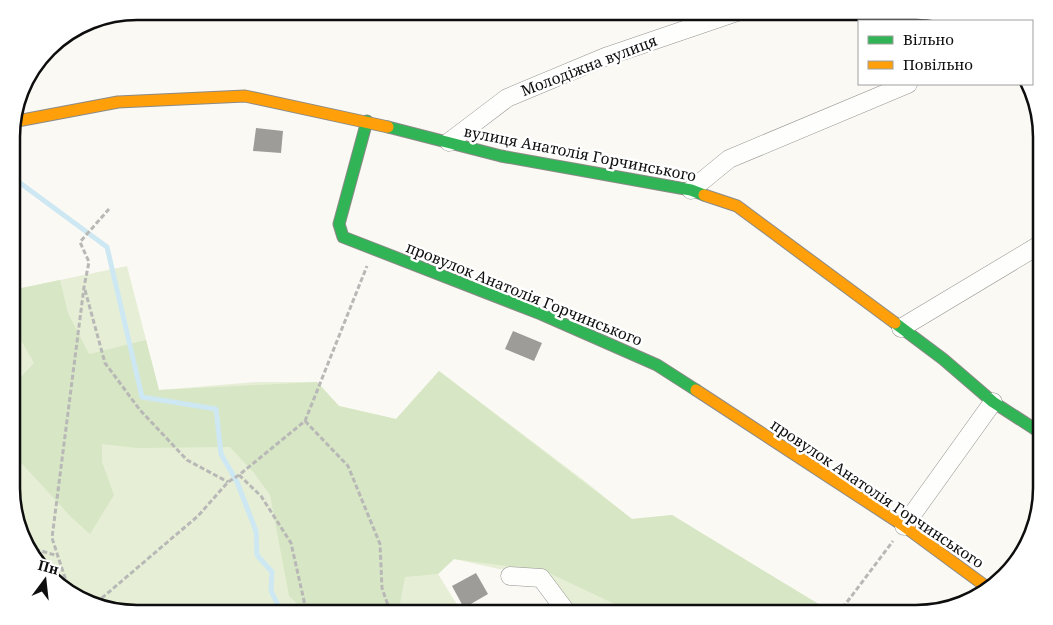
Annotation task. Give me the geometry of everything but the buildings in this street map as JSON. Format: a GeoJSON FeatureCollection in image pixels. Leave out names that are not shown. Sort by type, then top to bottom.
{"type":"FeatureCollection","features":[{"type":"Feature","properties":{"kind":"street","name":"Молодіжна вулиця"},"geometry":{"type":"LineString","coordinates":[[448,142],[507,98],[605,57],[714,20]]}},
{"type":"Feature","properties":{"kind":"street"},"geometry":{"type":"LineString","coordinates":[[692,190],[729,159],[906,85]]}},
{"type":"Feature","properties":{"kind":"street","name":"вулиця Анатолія Горчинського"},"geometry":{"type":"LineString","coordinates":[[21,120],[118,102],[245,96],[367,121],[501,156],[692,190],[737,206],[943,360],[993,402],[1033,427]]}},
{"type":"Feature","properties":{"kind":"street","name":"провулок Анатолія Горчинського"},"geometry":{"type":"LineString","coordinates":[[367,121],[339,224],[343,237],[542,314],[657,365],[904,526],[982,584]]}},
{"type":"Feature","properties":{"kind":"street"},"geometry":{"type":"LineString","coordinates":[[901,328],[1033,249]]}},
{"type":"Feature","properties":{"kind":"street"},"geometry":{"type":"LineString","coordinates":[[904,526],[993,402]]}},
{"type":"Feature","properties":{"kind":"street"},"geometry":{"type":"LineString","coordinates":[[510,576],[541,578],[561,605]]}},
{"type":"Feature","properties":{"kind":"path"},"geometry":{"type":"LineString","coordinates":[[58,555],[52,538],[84,287],[89,262],[80,242],[109,209]]}},
{"type":"Feature","properties":{"kind":"path"},"geometry":{"type":"LineString","coordinates":[[101,599],[198,516],[230,481],[305,421],[374,249]]}},
{"type":"Feature","properties":{"kind":"path"},"geometry":{"type":"LineString","coordinates":[[84,287],[105,363],[140,410],[187,460],[230,481]]}},
{"type":"Feature","properties":{"kind":"path"},"geometry":{"type":"LineString","coordinates":[[305,421],[348,466],[380,544],[382,588],[389,605]]}},
{"type":"Feature","properties":{"kind":"path"},"geometry":{"type":"LineString","coordinates":[[239,475],[261,496],[291,543],[305,605]]}},
{"type":"Feature","properties":{"kind":"path"},"geometry":{"type":"LineString","coordinates":[[845,605],[904,526]]}},
{"type":"Feature","properties":{"kind":"path"},"geometry":{"type":"LineString","coordinates":[[38,550],[55,555]]}},
{"type":"Feature","properties":{"kind":"green space"},"geometry":{"type":"Polygon","coordinates":[[[127,266],[159,390],[257,382],[317,382],[339,406],[396,419],[439,371],[632,519],[672,515],[820,605],[573,605],[545,571],[499,569],[454,559],[438,574],[457,605],[122,604],[92,596],[70,584],[70,555],[41,555],[29,533],[24,518],[20,488],[20,288],[127,266]]]}},
{"type":"Feature","properties":{"kind":"green space"},"geometry":{"type":"Polygon","coordinates":[[[60,280],[68,313],[89,354],[146,340],[159,390],[317,382],[339,406],[396,419],[439,371],[632,519],[672,515],[820,605],[617,605],[545,571],[454,559],[438,574],[405,577],[400,605],[298,605],[289,596],[270,495],[254,473],[230,447],[137,448],[102,444],[102,462],[114,495],[90,534],[71,517],[20,462],[20,378],[34,363],[20,341],[20,288],[60,280]]]}},
{"type":"Feature","properties":{"kind":"waterway"},"geometry":{"type":"LineString","coordinates":[[20,183],[107,247],[142,397],[216,409],[221,454],[237,482],[256,531],[257,555],[272,572],[271,591],[278,605]]}},
{"type":"Feature","properties":{"kind":"traffic: fast"},"geometry":{"type":"LineString","coordinates":[[367,121],[339,224],[343,237],[541,314],[657,365],[696,390]]}},
{"type":"Feature","properties":{"kind":"traffic: fast"},"geometry":{"type":"LineString","coordinates":[[388,127],[501,156],[691,190],[704,195]]}},
{"type":"Feature","properties":{"kind":"traffic: fast"},"geometry":{"type":"LineString","coordinates":[[895,323],[943,359],[993,402],[1033,428]]}},
{"type":"Feature","properties":{"kind":"traffic: slow"},"geometry":{"type":"LineString","coordinates":[[21,120],[118,102],[245,96],[388,127]]}},
{"type":"Feature","properties":{"kind":"traffic: slow"},"geometry":{"type":"LineString","coordinates":[[704,195],[737,206],[895,323]]}},
{"type":"Feature","properties":{"kind":"traffic: slow"},"geometry":{"type":"LineString","coordinates":[[696,390],[904,526],[982,584]]}}]}
